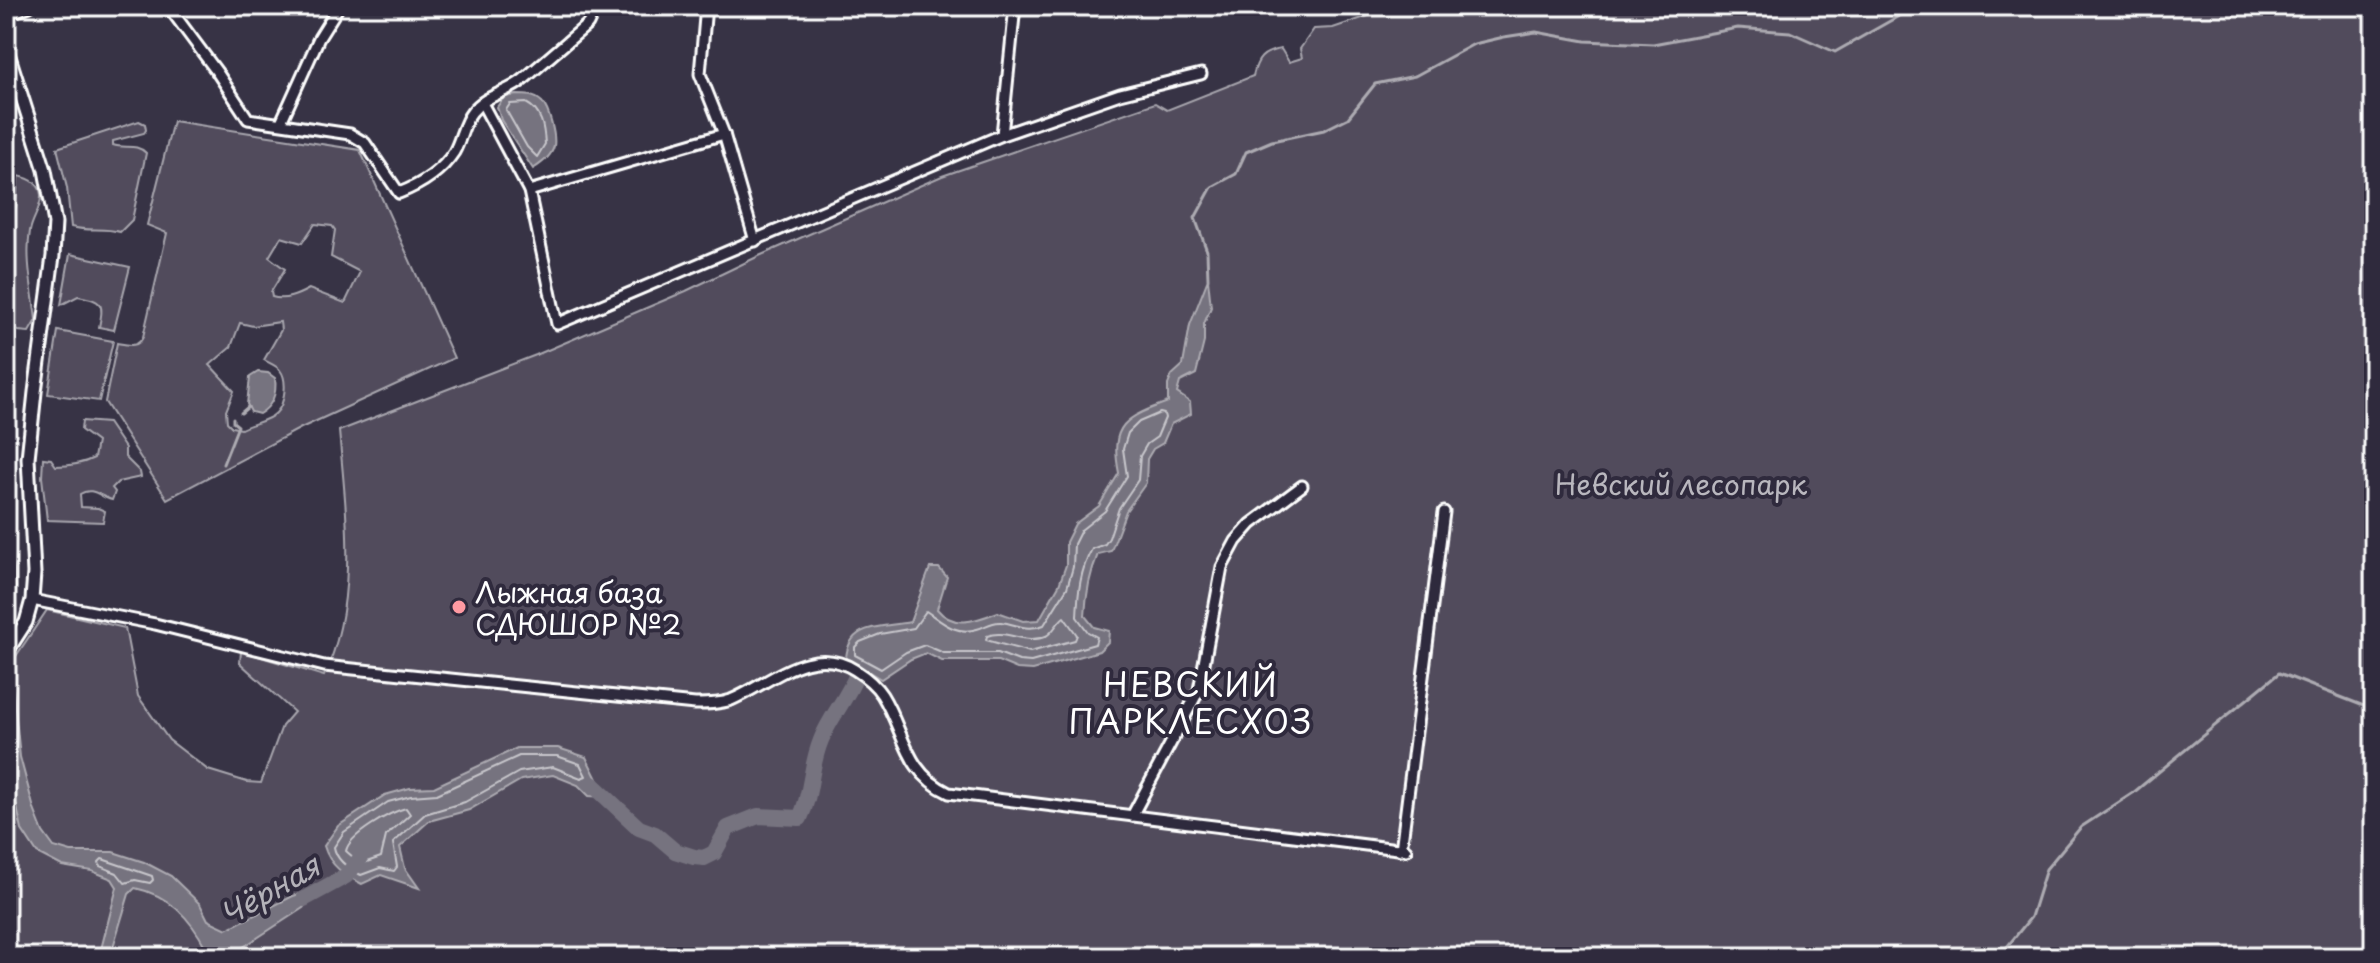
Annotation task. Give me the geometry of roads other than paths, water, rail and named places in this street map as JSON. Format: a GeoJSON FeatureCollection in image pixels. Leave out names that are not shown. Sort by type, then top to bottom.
{"type":"FeatureCollection","features":[{"type":"Feature","properties":{"kind":"main road"},"geometry":{"type":"LineString","coordinates":[[6,47],[45,170],[55,223],[28,458],[34,573],[32,600],[26,622],[6,653]]}},
{"type":"Feature","properties":{"kind":"street"},"geometry":{"type":"LineString","coordinates":[[6,15],[30,6]]}},
{"type":"Feature","properties":{"kind":"street"},"geometry":{"type":"LineString","coordinates":[[168,6],[248,119],[350,134],[365,143],[399,193],[422,184],[453,154],[471,112],[492,94],[514,87],[524,79],[588,24],[596,6]]}},
{"type":"Feature","properties":{"kind":"street"},"geometry":{"type":"LineString","coordinates":[[281,122],[319,38],[339,6]]}},
{"type":"Feature","properties":{"kind":"street"},"geometry":{"type":"LineString","coordinates":[[706,6],[700,74],[724,134],[755,241]]}},
{"type":"Feature","properties":{"kind":"street"},"geometry":{"type":"LineString","coordinates":[[1002,135],[1015,6]]}},
{"type":"Feature","properties":{"kind":"street"},"geometry":{"type":"LineString","coordinates":[[482,103],[529,191],[557,324],[1002,135],[1120,94],[1201,74]]}},
{"type":"Feature","properties":{"kind":"street"},"geometry":{"type":"LineString","coordinates":[[529,191],[724,134]]}},
{"type":"Feature","properties":{"kind":"street"},"geometry":{"type":"LineString","coordinates":[[1132,816],[1199,690],[1222,567],[1236,541],[1251,524],[1302,486]]}},
{"type":"Feature","properties":{"kind":"street"},"geometry":{"type":"LineString","coordinates":[[32,600],[155,624],[324,666],[695,704],[731,700],[794,665],[818,661],[843,662],[871,681],[882,695],[918,771],[931,785],[949,793],[1404,850],[1444,512]]}},
{"type":"Feature","properties":{"kind":"water"},"geometry":{"type":"Polygon","coordinates":[[[527,95],[542,102],[553,129],[553,150],[533,169],[501,120],[497,107],[504,97],[527,95]]]}},
{"type":"Feature","properties":{"kind":"water"},"geometry":{"type":"Polygon","coordinates":[[[1208,279],[1211,307],[1204,324],[1204,342],[1196,374],[1180,382],[1177,393],[1190,402],[1191,414],[1171,424],[1163,443],[1153,449],[1147,459],[1146,483],[1126,511],[1111,551],[1098,554],[1090,577],[1085,616],[1094,627],[1109,631],[1108,642],[1099,651],[1033,670],[1017,669],[998,661],[942,661],[926,653],[881,679],[846,658],[848,646],[860,632],[910,622],[930,568],[939,568],[947,577],[937,609],[951,619],[966,621],[998,612],[1023,621],[1039,620],[1059,585],[1066,565],[1066,542],[1075,524],[1099,506],[1119,473],[1119,433],[1131,418],[1168,402],[1168,385],[1172,375],[1183,365],[1190,325],[1208,279]]]}},
{"type":"Feature","properties":{"kind":"water"},"geometry":{"type":"Polygon","coordinates":[[[6,334],[14,372],[10,536],[16,587],[10,621],[11,669],[20,757],[34,809],[43,832],[54,847],[71,852],[113,852],[144,862],[171,876],[200,904],[208,920],[227,929],[293,896],[320,888],[303,908],[228,957],[203,957],[206,948],[177,909],[158,896],[135,888],[129,894],[110,957],[99,957],[117,887],[112,879],[92,871],[62,866],[37,853],[22,830],[6,758],[6,334]]]}},
{"type":"Feature","properties":{"kind":"water"},"geometry":{"type":"Polygon","coordinates":[[[258,372],[275,378],[275,394],[271,403],[259,414],[251,412],[247,404],[250,377],[258,372]]]}},
{"type":"Feature","properties":{"kind":"water"},"geometry":{"type":"Polygon","coordinates":[[[517,748],[558,748],[586,757],[606,797],[589,796],[578,785],[553,775],[521,780],[469,810],[429,821],[400,847],[405,868],[419,888],[381,875],[362,884],[344,873],[330,859],[324,846],[338,826],[385,795],[410,788],[434,787],[517,748]]]}},
{"type":"Feature","properties":{"kind":"waterway"},"geometry":{"type":"LineString","coordinates":[[1208,279],[1207,251],[1195,218],[1212,187],[1236,174],[1246,152],[1272,141],[1324,130],[1348,118],[1375,84],[1415,76],[1474,44],[1536,32],[1585,41],[1653,44],[1738,28],[1790,32],[1835,52],[1906,12],[1925,6]]}},
{"type":"Feature","properties":{"kind":"waterway"},"geometry":{"type":"LineString","coordinates":[[241,413],[248,407]]}},
{"type":"Feature","properties":{"kind":"waterway"},"geometry":{"type":"LineString","coordinates":[[223,464],[238,426],[233,418]]}},
{"type":"Feature","properties":{"kind":"waterway"},"geometry":{"type":"LineString","coordinates":[[1979,957],[2003,952],[2031,917],[2046,869],[2081,827],[2133,793],[2279,673],[2374,710]]}},
{"type":"Feature","properties":{"kind":"waterway"},"geometry":{"type":"LineString","coordinates":[[592,784],[639,828],[655,834],[675,851],[704,858],[714,853],[728,828],[758,816],[800,818],[821,740],[857,674]]}},
{"type":"Feature","properties":{"kind":"waterway","name":"Чёрная"},"geometry":{"type":"LineString","coordinates":[[304,899],[346,876],[359,860]]}},
{"type":"Feature","properties":{"kind":"place","name":"Лыжная база СДЮШОР №2"},"geometry":{"type":"Point","coordinates":[459,607]}},
{"type":"Feature","properties":{"kind":"district","name":"НЕВСКИЙ ПАРКЛЕСХОЗ"},"geometry":{"type":"Point","coordinates":[1191,702]}},
{"type":"Feature","properties":{"kind":"park label","name":"Невский лесопарк"},"geometry":{"type":"Point","coordinates":[1681,483]}}]}
